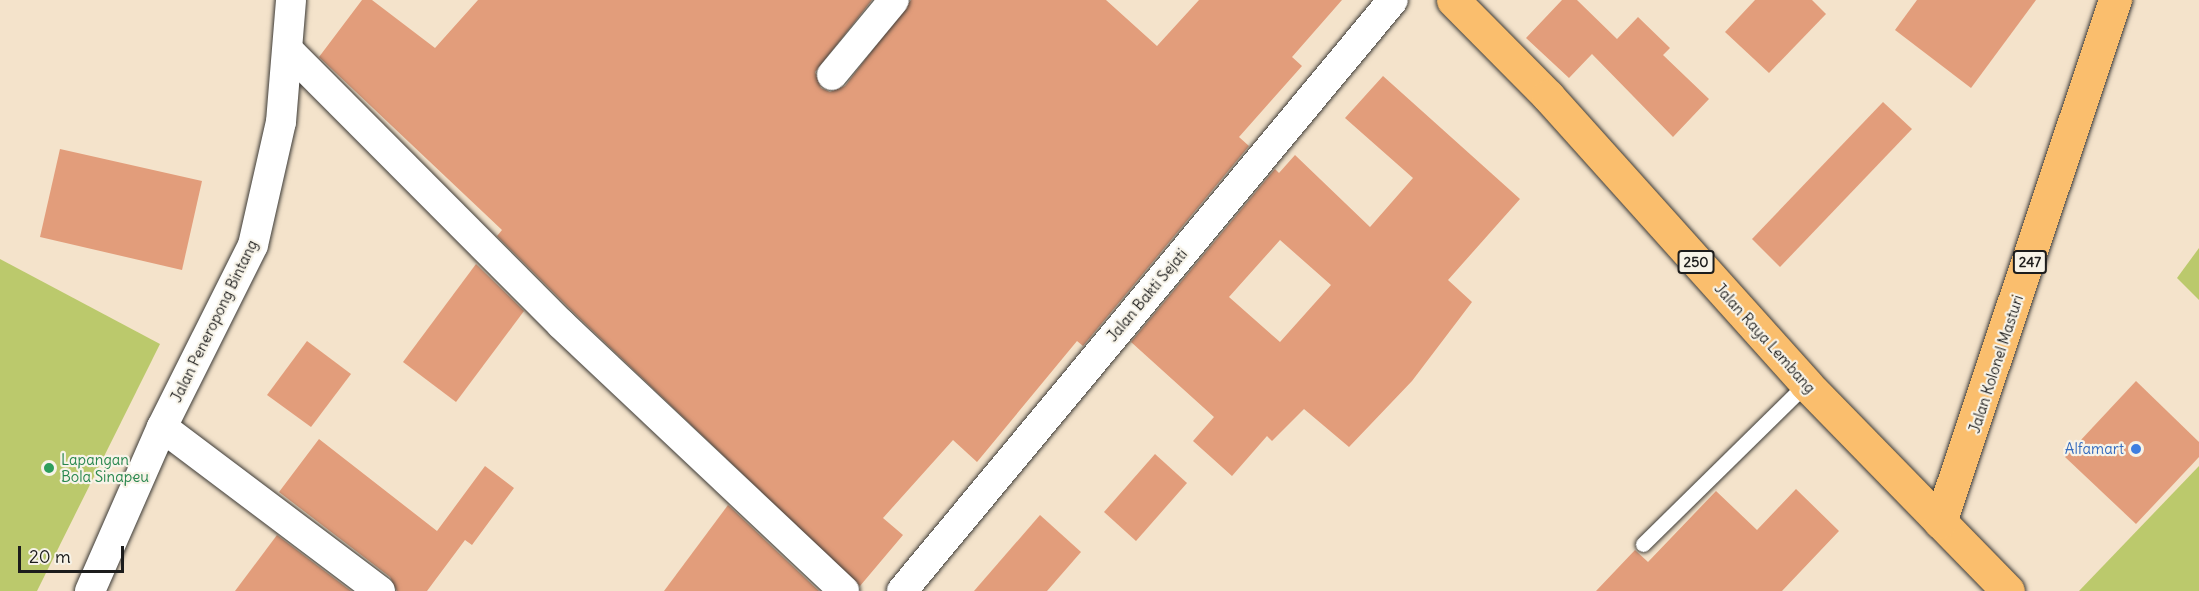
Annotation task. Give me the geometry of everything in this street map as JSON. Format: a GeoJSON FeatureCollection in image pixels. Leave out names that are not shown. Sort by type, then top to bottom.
{"type":"FeatureCollection","features":[{"type":"Feature","properties":{"kind":"main road","name":"Jalan Raya Lembang"},"geometry":{"type":"LineString","coordinates":[[1453,0],[1548,96],[1806,384],[2008,591]]}},
{"type":"Feature","properties":{"kind":"main road","name":"Jalan Kolonel Masturi"},"geometry":{"type":"LineString","coordinates":[[1940,522],[2115,0]]}},
{"type":"Feature","properties":{"kind":"street","name":"Jalan Peneropong Bintang"},"geometry":{"type":"LineString","coordinates":[[90,591],[162,427],[253,245],[281,122],[291,0]]}},
{"type":"Feature","properties":{"kind":"street"},"geometry":{"type":"LineString","coordinates":[[832,75],[894,0]]}},
{"type":"Feature","properties":{"kind":"street","name":"Jalan Bakti Sejati"},"geometry":{"type":"LineString","coordinates":[[902,591],[1393,0]]}},
{"type":"Feature","properties":{"kind":"street"},"geometry":{"type":"LineString","coordinates":[[288,50],[561,324],[844,591]]}},
{"type":"Feature","properties":{"kind":"street"},"geometry":{"type":"LineString","coordinates":[[162,427],[380,591]]}},
{"type":"Feature","properties":{"kind":"lane"},"geometry":{"type":"LineString","coordinates":[[1643,544],[1806,384]]}},
{"type":"Feature","properties":{"kind":"green space"},"geometry":{"type":"Polygon","coordinates":[[[2199,248],[2199,300],[2177,278],[2199,248]]]}},
{"type":"Feature","properties":{"kind":"green space","name":"Lapangan Bola Sinapeu"},"geometry":{"type":"Polygon","coordinates":[[[0,259],[160,344],[37,591],[0,591],[0,259]]]}},
{"type":"Feature","properties":{"kind":"green space"},"geometry":{"type":"Polygon","coordinates":[[[2199,466],[2199,591],[2079,591],[2199,466]]]}},
{"type":"Feature","properties":{"kind":"building"},"geometry":{"type":"Polygon","coordinates":[[[362,0],[372,0],[435,48],[478,0],[872,0],[815,72],[821,88],[830,92],[845,86],[911,0],[1106,0],[1157,46],[1199,0],[1342,0],[1292,57],[1302,66],[1239,137],[1249,146],[1083,346],[1077,341],[977,462],[953,440],[883,518],[903,535],[860,586],[573,312],[497,236],[502,230],[319,57],[362,0]]]}},
{"type":"Feature","properties":{"kind":"building"},"geometry":{"type":"Polygon","coordinates":[[[1562,0],[1577,0],[1617,39],[1638,17],[1670,48],[1663,55],[1709,99],[1673,137],[1592,54],[1569,78],[1526,38],[1562,0]]]}},
{"type":"Feature","properties":{"kind":"building"},"geometry":{"type":"Polygon","coordinates":[[[1755,0],[1812,0],[1826,14],[1769,73],[1725,32],[1755,0]]]}},
{"type":"Feature","properties":{"kind":"building"},"geometry":{"type":"Polygon","coordinates":[[[1917,0],[2036,0],[1971,88],[1895,30],[1917,0]]]}},
{"type":"Feature","properties":{"kind":"building"},"geometry":{"type":"Polygon","coordinates":[[[1383,76],[1520,199],[1448,280],[1472,302],[1412,381],[1349,447],[1304,409],[1272,441],[1267,436],[1232,476],[1193,441],[1214,417],[1131,342],[1275,169],[1279,173],[1295,155],[1370,227],[1413,178],[1345,118],[1383,76]],[[1280,240],[1229,297],[1280,342],[1331,285],[1280,240]]]}},
{"type":"Feature","properties":{"kind":"building"},"geometry":{"type":"Polygon","coordinates":[[[1883,102],[1912,129],[1780,267],[1752,239],[1883,102]]]}},
{"type":"Feature","properties":{"kind":"building"},"geometry":{"type":"Polygon","coordinates":[[[60,149],[202,181],[182,270],[40,237],[60,149]]]}},
{"type":"Feature","properties":{"kind":"building"},"geometry":{"type":"Polygon","coordinates":[[[476,264],[524,311],[456,402],[403,362],[476,264]]]}},
{"type":"Feature","properties":{"kind":"building"},"geometry":{"type":"Polygon","coordinates":[[[307,341],[351,374],[311,427],[267,395],[307,341]]]}},
{"type":"Feature","properties":{"kind":"building","name":"Alfamart"},"geometry":{"type":"Polygon","coordinates":[[[2136,381],[2199,442],[2199,457],[2136,524],[2065,457],[2136,381]]]}},
{"type":"Feature","properties":{"kind":"building"},"geometry":{"type":"Polygon","coordinates":[[[319,439],[437,531],[485,466],[514,488],[472,545],[465,540],[427,591],[397,591],[390,577],[279,492],[319,439]]]}},
{"type":"Feature","properties":{"kind":"building"},"geometry":{"type":"Polygon","coordinates":[[[1155,454],[1187,483],[1136,541],[1104,512],[1155,454]]]}},
{"type":"Feature","properties":{"kind":"building"},"geometry":{"type":"Polygon","coordinates":[[[1796,489],[1839,531],[1782,591],[1596,591],[1635,550],[1648,562],[1716,491],[1757,530],[1796,489]]]}},
{"type":"Feature","properties":{"kind":"building"},"geometry":{"type":"Polygon","coordinates":[[[728,505],[819,591],[664,591],[728,505]]]}},
{"type":"Feature","properties":{"kind":"building"},"geometry":{"type":"Polygon","coordinates":[[[1040,515],[1081,552],[1047,591],[974,591],[1040,515]]]}},
{"type":"Feature","properties":{"kind":"building"},"geometry":{"type":"Polygon","coordinates":[[[277,535],[351,591],[235,591],[277,535]]]}},
{"type":"Feature","properties":{"kind":"place","name":"Alfamart"},"geometry":{"type":"Point","coordinates":[2136,449]}},
{"type":"Feature","properties":{"kind":"place","name":"Lapangan Bola Sinapeu"},"geometry":{"type":"Point","coordinates":[49,468]}}]}
